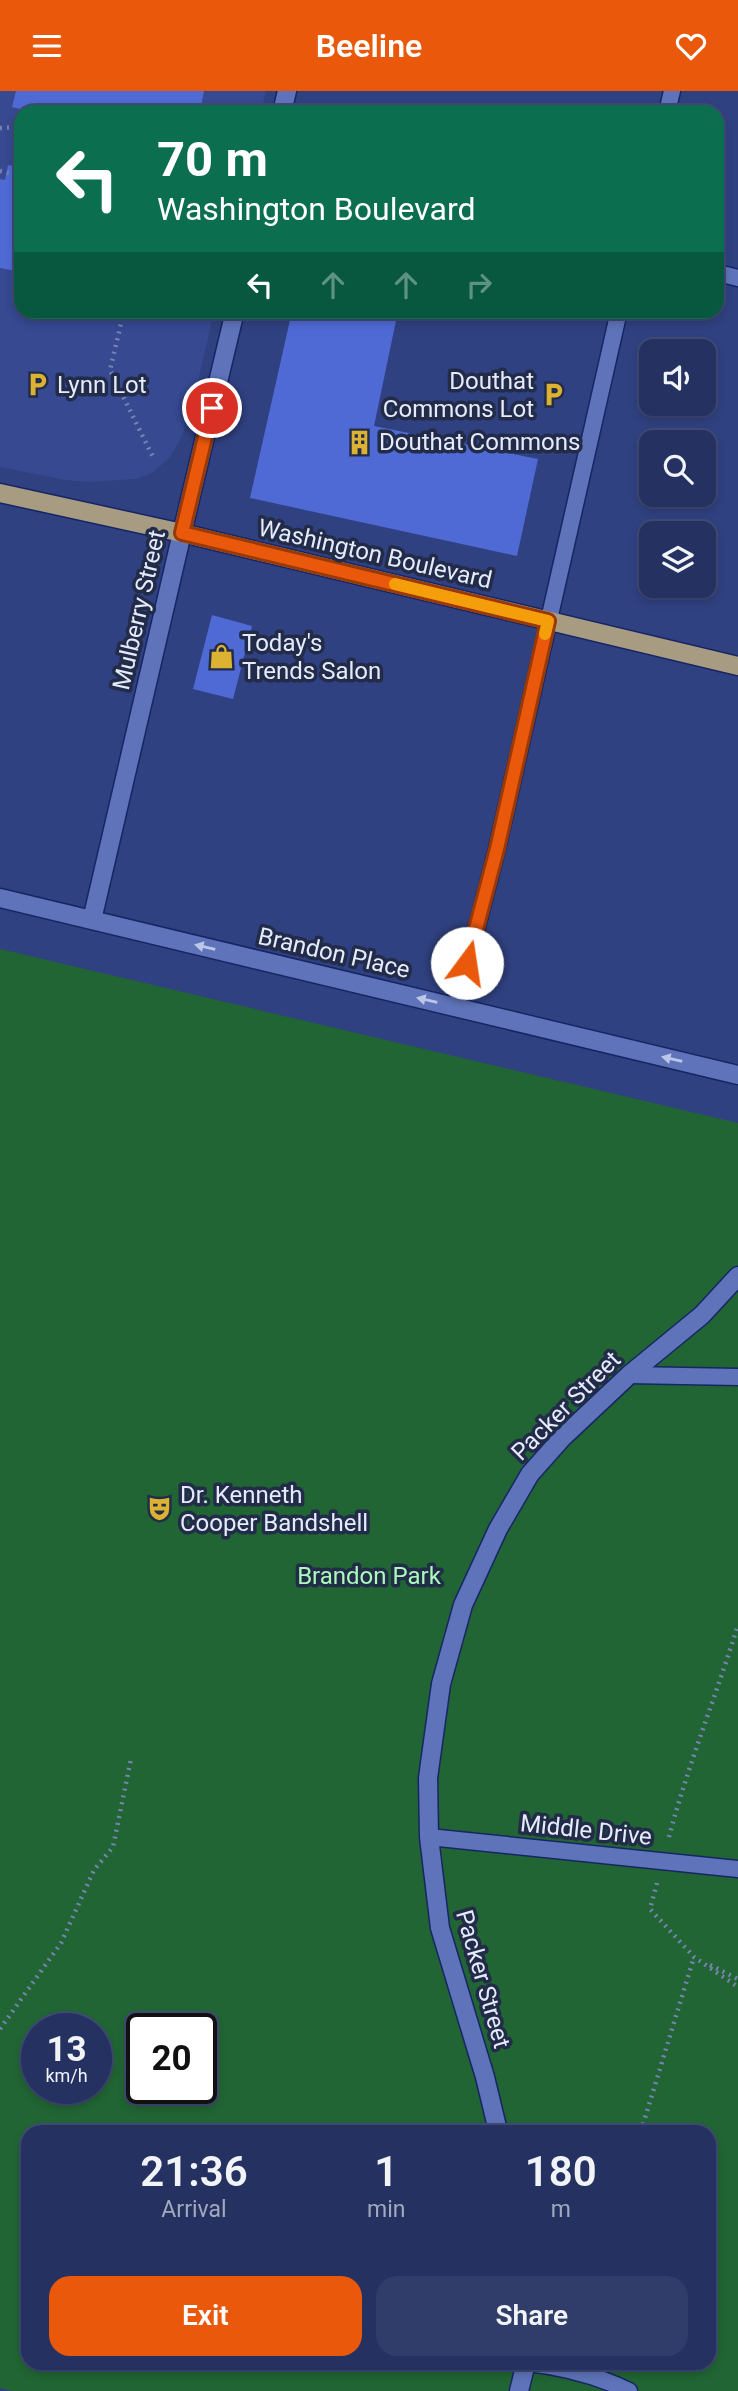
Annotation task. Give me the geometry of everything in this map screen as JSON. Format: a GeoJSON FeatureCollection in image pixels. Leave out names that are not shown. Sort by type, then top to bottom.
{"type":"FeatureCollection","features":[{"type":"Feature","properties":{"kind":"main road","name":"Washington Boulevard"},"geometry":{"type":"LineString","coordinates":[[0,493],[182,533],[738,666]]}},
{"type":"Feature","properties":{"kind":"street","name":"Mulberry Street"},"geometry":{"type":"LineString","coordinates":[[92,920],[233,319]]}},
{"type":"Feature","properties":{"kind":"street","name":"Brandon Place"},"geometry":{"type":"LineString","coordinates":[[0,898],[738,1075]]}},
{"type":"Feature","properties":{"kind":"street","name":"Packer Street"},"geometry":{"type":"LineString","coordinates":[[497,2125],[485,2077],[440,1929],[429,1837],[428,1778],[441,1683],[463,1605],[498,1529],[530,1474],[562,1438],[629,1375],[702,1315],[738,1276]]}},
{"type":"Feature","properties":{"kind":"street"},"geometry":{"type":"LineString","coordinates":[[519,2391],[525,2370]]}},
{"type":"Feature","properties":{"kind":"lane"},"geometry":{"type":"LineString","coordinates":[[456,1007],[497,849],[617,319]]}},
{"type":"Feature","properties":{"kind":"lane"},"geometry":{"type":"LineString","coordinates":[[629,1375],[738,1377]]}},
{"type":"Feature","properties":{"kind":"lane","name":"Middle Drive"},"geometry":{"type":"LineString","coordinates":[[429,1837],[738,1869]]}},
{"type":"Feature","properties":{"kind":"lane"},"geometry":{"type":"LineString","coordinates":[[575,2370],[629,2391]]}},
{"type":"Feature","properties":{"kind":"path"},"geometry":{"type":"LineString","coordinates":[[122,319],[110,370],[153,457]]}},
{"type":"Feature","properties":{"kind":"path"},"geometry":{"type":"LineString","coordinates":[[738,1625],[685,1778],[650,1909],[694,1957],[738,1987]]}},
{"type":"Feature","properties":{"kind":"path"},"geometry":{"type":"LineString","coordinates":[[0,2029],[61,1944],[94,1870],[113,1847],[131,1759]]}},
{"type":"Feature","properties":{"kind":"path"},"geometry":{"type":"LineString","coordinates":[[694,1957],[738,1979]]}},
{"type":"Feature","properties":{"kind":"path"},"geometry":{"type":"LineString","coordinates":[[643,2125],[694,1957]]}},
{"type":"Feature","properties":{"kind":"shaded area"},"geometry":{"type":"Polygon","coordinates":[[[0,91],[266,91],[263,105],[14,105],[14,319],[212,319],[194,399],[181,438],[170,457],[152,473],[136,479],[89,482],[0,467],[0,91]]]}},
{"type":"Feature","properties":{"kind":"green space","name":"Brandon Park"},"geometry":{"type":"Polygon","coordinates":[[[0,949],[738,1123],[738,2391],[13,2391],[0,2388],[0,949]]]}},
{"type":"Feature","properties":{"kind":"building"},"geometry":{"type":"Polygon","coordinates":[[[16,91],[204,91],[201,105],[12,107],[16,91]]]}},
{"type":"Feature","properties":{"kind":"building"},"geometry":{"type":"Polygon","coordinates":[[[8,165],[14,166],[14,271],[0,268],[0,179],[5,180],[8,165]]]}},
{"type":"Feature","properties":{"kind":"building","name":"Douthat Commons"},"geometry":{"type":"Polygon","coordinates":[[[290,319],[396,319],[374,426],[538,459],[517,556],[250,498],[290,319]]]}},
{"type":"Feature","properties":{"kind":"building","name":"Today's Trends Salon"},"geometry":{"type":"Polygon","coordinates":[[[212,615],[252,626],[233,699],[193,689],[212,615]]]}},
{"type":"Feature","properties":{"kind":"slow traffic"},"geometry":{"type":"LineString","coordinates":[[395,584],[548,621],[545,634]]}},
{"type":"Feature","properties":{"kind":"place","name":"Lynn Lot"},"geometry":{"type":"Point","coordinates":[37,385]}},
{"type":"Feature","properties":{"kind":"place","name":"Douthat Commons Lot"},"geometry":{"type":"Point","coordinates":[554,395]}},
{"type":"Feature","properties":{"kind":"place","name":"Douthat Commons"},"geometry":{"type":"Point","coordinates":[359,442]}},
{"type":"Feature","properties":{"kind":"place","name":"Today's Trends Salon"},"geometry":{"type":"Point","coordinates":[222,657]}},
{"type":"Feature","properties":{"kind":"place","name":"Dr. Kenneth Cooper Bandshell"},"geometry":{"type":"Point","coordinates":[160,1509]}},
{"type":"Feature","properties":{"kind":"route"},"geometry":{"type":"LineString","coordinates":[[212,408],[182,533],[548,621],[497,849],[467,963]]}}]}
